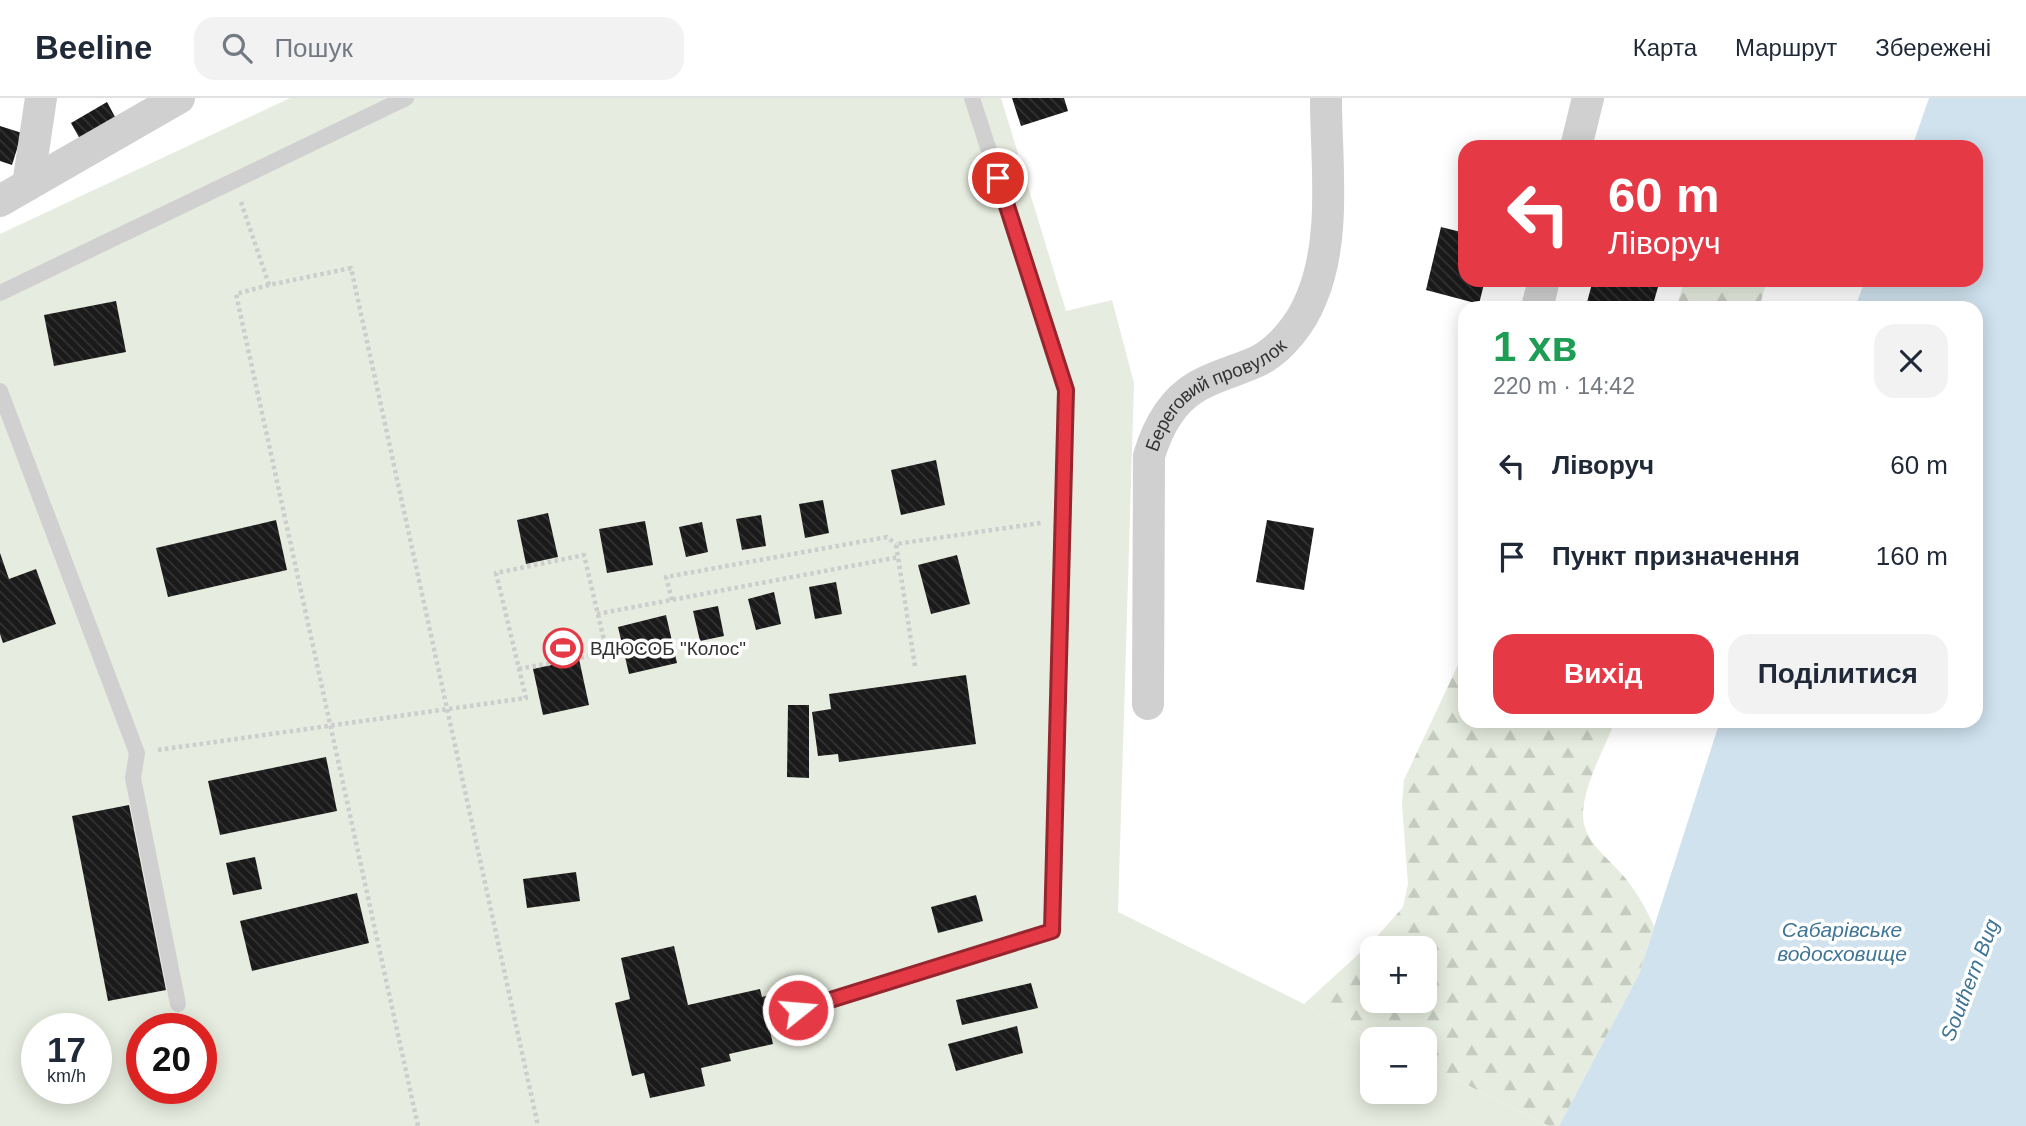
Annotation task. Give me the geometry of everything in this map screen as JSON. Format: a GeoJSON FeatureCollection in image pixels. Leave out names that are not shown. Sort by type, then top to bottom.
{"type":"FeatureCollection","features":[{"type":"Feature","properties":{"kind":"street"},"geometry":{"type":"LineString","coordinates":[[28,185],[41,98]]}},
{"type":"Feature","properties":{"kind":"street"},"geometry":{"type":"LineString","coordinates":[[0,201],[179,98]]}},
{"type":"Feature","properties":{"kind":"street","name":"Береговий провулок"},"geometry":{"type":"LineString","coordinates":[[1148,704],[1149,456],[1155,436],[1179,401],[1196,387],[1262,359],[1299,321],[1311,299],[1324,253],[1326,98]]}},
{"type":"Feature","properties":{"kind":"street"},"geometry":{"type":"LineString","coordinates":[[1578,140],[1588,98]]}},
{"type":"Feature","properties":{"kind":"lane"},"geometry":{"type":"LineString","coordinates":[[0,293],[406,98]]}},
{"type":"Feature","properties":{"kind":"lane"},"geometry":{"type":"LineString","coordinates":[[798,1010],[1052,931],[1066,390],[972,98]]}},
{"type":"Feature","properties":{"kind":"lane"},"geometry":{"type":"LineString","coordinates":[[0,391],[136,752],[132,778],[178,1004]]}},
{"type":"Feature","properties":{"kind":"path"},"geometry":{"type":"LineString","coordinates":[[234,180],[269,285]]}},
{"type":"Feature","properties":{"kind":"path"},"geometry":{"type":"LineString","coordinates":[[418,1126],[328,726],[236,295],[269,285],[351,268],[537,1126]]}},
{"type":"Feature","properties":{"kind":"path"},"geometry":{"type":"LineString","coordinates":[[896,544],[1062,520]]}},
{"type":"Feature","properties":{"kind":"path"},"geometry":{"type":"LineString","coordinates":[[672,600],[666,577],[887,537],[896,544],[899,557],[915,666]]}},
{"type":"Feature","properties":{"kind":"path"},"geometry":{"type":"LineString","coordinates":[[136,752],[526,698],[518,669],[496,573],[583,555],[607,653],[518,669]]}},
{"type":"Feature","properties":{"kind":"path"},"geometry":{"type":"LineString","coordinates":[[597,614],[899,557]]}},
{"type":"Feature","properties":{"kind":"green space","name":"ВДЮСОБ \"Колос\""},"geometry":{"type":"Polygon","coordinates":[[[290,98],[1001,98],[1066,311],[1112,300],[1134,383],[1118,912],[1360,1032],[1360,1104],[1437,1104],[1437,1070],[1549,1126],[0,1126],[0,234],[290,98]]]}},
{"type":"Feature","properties":{"kind":"green space"},"geometry":{"type":"Polygon","coordinates":[[[1683,287],[1765,287],[1761,301],[1678,301],[1683,287]]]}},
{"type":"Feature","properties":{"kind":"green space"},"geometry":{"type":"Polygon","coordinates":[[[1458,665],[1458,728],[1612,728],[1586,793],[1583,816],[1585,827],[1595,846],[1634,890],[1654,926],[1639,974],[1559,1126],[1549,1126],[1437,1070],[1437,1027],[1360,1027],[1360,1032],[1304,1004],[1360,953],[1360,1013],[1437,1013],[1437,936],[1378,936],[1403,907],[1408,884],[1402,804],[1404,780],[1458,665]]]}},
{"type":"Feature","properties":{"kind":"water","name":"Сабарівське водосховище"},"geometry":{"type":"Polygon","coordinates":[[[1929,98],[2026,98],[2026,1126],[1559,1126],[1639,974],[1718,728],[1983,728],[1983,301],[1858,301],[1862,287],[1983,287],[1983,140],[1914,140],[1929,98]]]}},
{"type":"Feature","properties":{"kind":"building"},"geometry":{"type":"Polygon","coordinates":[[[1012,98],[1064,98],[1068,111],[1021,126],[1012,98]]]}},
{"type":"Feature","properties":{"kind":"building"},"geometry":{"type":"Polygon","coordinates":[[[107,102],[121,128],[85,148],[71,123],[107,102]]]}},
{"type":"Feature","properties":{"kind":"building"},"geometry":{"type":"Polygon","coordinates":[[[0,126],[22,133],[12,165],[0,161],[0,126]]]}},
{"type":"Feature","properties":{"kind":"building"},"geometry":{"type":"Polygon","coordinates":[[[1441,227],[1458,231],[1458,287],[1483,287],[1480,301],[1468,301],[1426,290],[1441,227]]]}},
{"type":"Feature","properties":{"kind":"building"},"geometry":{"type":"Polygon","coordinates":[[[1591,287],[1658,287],[1654,301],[1587,301],[1591,287]]]}},
{"type":"Feature","properties":{"kind":"building"},"geometry":{"type":"Polygon","coordinates":[[[116,301],[126,352],[54,366],[44,315],[116,301]]]}},
{"type":"Feature","properties":{"kind":"building"},"geometry":{"type":"Polygon","coordinates":[[[936,460],[945,505],[901,515],[891,470],[936,460]]]}},
{"type":"Feature","properties":{"kind":"building"},"geometry":{"type":"Polygon","coordinates":[[[823,500],[829,533],[805,538],[799,504],[823,500]]]}},
{"type":"Feature","properties":{"kind":"building"},"geometry":{"type":"Polygon","coordinates":[[[548,513],[558,557],[526,564],[517,520],[548,513]]]}},
{"type":"Feature","properties":{"kind":"building"},"geometry":{"type":"Polygon","coordinates":[[[761,515],[766,546],[742,550],[736,519],[761,515]]]}},
{"type":"Feature","properties":{"kind":"building"},"geometry":{"type":"Polygon","coordinates":[[[276,520],[287,570],[168,597],[156,548],[276,520]]]}},
{"type":"Feature","properties":{"kind":"building"},"geometry":{"type":"Polygon","coordinates":[[[1267,520],[1314,528],[1304,590],[1256,582],[1267,520]]]}},
{"type":"Feature","properties":{"kind":"building"},"geometry":{"type":"Polygon","coordinates":[[[645,521],[653,565],[607,573],[599,529],[645,521]]]}},
{"type":"Feature","properties":{"kind":"building"},"geometry":{"type":"Polygon","coordinates":[[[702,522],[708,552],[686,557],[679,527],[702,522]]]}},
{"type":"Feature","properties":{"kind":"building"},"geometry":{"type":"Polygon","coordinates":[[[0,553],[9,579],[36,569],[56,624],[3,643],[0,634],[0,553]]]}},
{"type":"Feature","properties":{"kind":"building"},"geometry":{"type":"Polygon","coordinates":[[[957,555],[970,604],[931,614],[918,565],[957,555]]]}},
{"type":"Feature","properties":{"kind":"building"},"geometry":{"type":"Polygon","coordinates":[[[836,582],[842,614],[815,619],[809,587],[836,582]]]}},
{"type":"Feature","properties":{"kind":"building"},"geometry":{"type":"Polygon","coordinates":[[[774,592],[781,624],[756,630],[748,599],[774,592]]]}},
{"type":"Feature","properties":{"kind":"building"},"geometry":{"type":"Polygon","coordinates":[[[718,606],[724,636],[700,641],[693,611],[718,606]]]}},
{"type":"Feature","properties":{"kind":"building"},"geometry":{"type":"Polygon","coordinates":[[[666,615],[677,663],[629,674],[618,627],[666,615]]]}},
{"type":"Feature","properties":{"kind":"building"},"geometry":{"type":"Polygon","coordinates":[[[579,659],[589,705],[543,715],[533,669],[579,659]]]}},
{"type":"Feature","properties":{"kind":"building"},"geometry":{"type":"Polygon","coordinates":[[[966,675],[976,744],[839,762],[838,754],[818,756],[812,712],[831,709],[829,694],[966,675]]]}},
{"type":"Feature","properties":{"kind":"building"},"geometry":{"type":"Polygon","coordinates":[[[788,705],[809,705],[809,778],[787,777],[788,705]]]}},
{"type":"Feature","properties":{"kind":"building"},"geometry":{"type":"Polygon","coordinates":[[[326,757],[337,811],[220,835],[208,781],[326,757]]]}},
{"type":"Feature","properties":{"kind":"building"},"geometry":{"type":"Polygon","coordinates":[[[129,805],[166,990],[108,1001],[72,816],[129,805]]]}},
{"type":"Feature","properties":{"kind":"building"},"geometry":{"type":"Polygon","coordinates":[[[255,857],[262,889],[233,895],[226,863],[255,857]]]}},
{"type":"Feature","properties":{"kind":"building"},"geometry":{"type":"Polygon","coordinates":[[[576,872],[580,901],[527,908],[523,879],[576,872]]]}},
{"type":"Feature","properties":{"kind":"building"},"geometry":{"type":"Polygon","coordinates":[[[357,893],[369,943],[252,971],[240,921],[357,893]]]}},
{"type":"Feature","properties":{"kind":"building"},"geometry":{"type":"Polygon","coordinates":[[[976,895],[983,921],[938,933],[931,907],[976,895]]]}},
{"type":"Feature","properties":{"kind":"building"},"geometry":{"type":"Polygon","coordinates":[[[674,946],[688,1005],[760,989],[762,997],[777,993],[785,1028],[770,1031],[773,1044],[729,1054],[731,1061],[701,1068],[705,1086],[650,1098],[644,1073],[632,1076],[615,1003],[630,999],[621,958],[674,946]]]}},
{"type":"Feature","properties":{"kind":"building"},"geometry":{"type":"Polygon","coordinates":[[[1031,983],[1038,1008],[962,1025],[956,1000],[1031,983]]]}},
{"type":"Feature","properties":{"kind":"building"},"geometry":{"type":"Polygon","coordinates":[[[1017,1026],[1023,1053],[956,1071],[948,1044],[1017,1026]]]}},
{"type":"Feature","properties":{"kind":"place","name":"ВДЮСОБ \"Колос\""},"geometry":{"type":"Point","coordinates":[563,648]}},
{"type":"Feature","properties":{"kind":"route"},"geometry":{"type":"LineString","coordinates":[[798,1010],[1052,931],[1066,390],[998,178]]}},
{"type":"Feature","properties":{"kind":"water label","name":"Southern Bug"},"geometry":{"type":"Point","coordinates":[1970,980]}}]}
